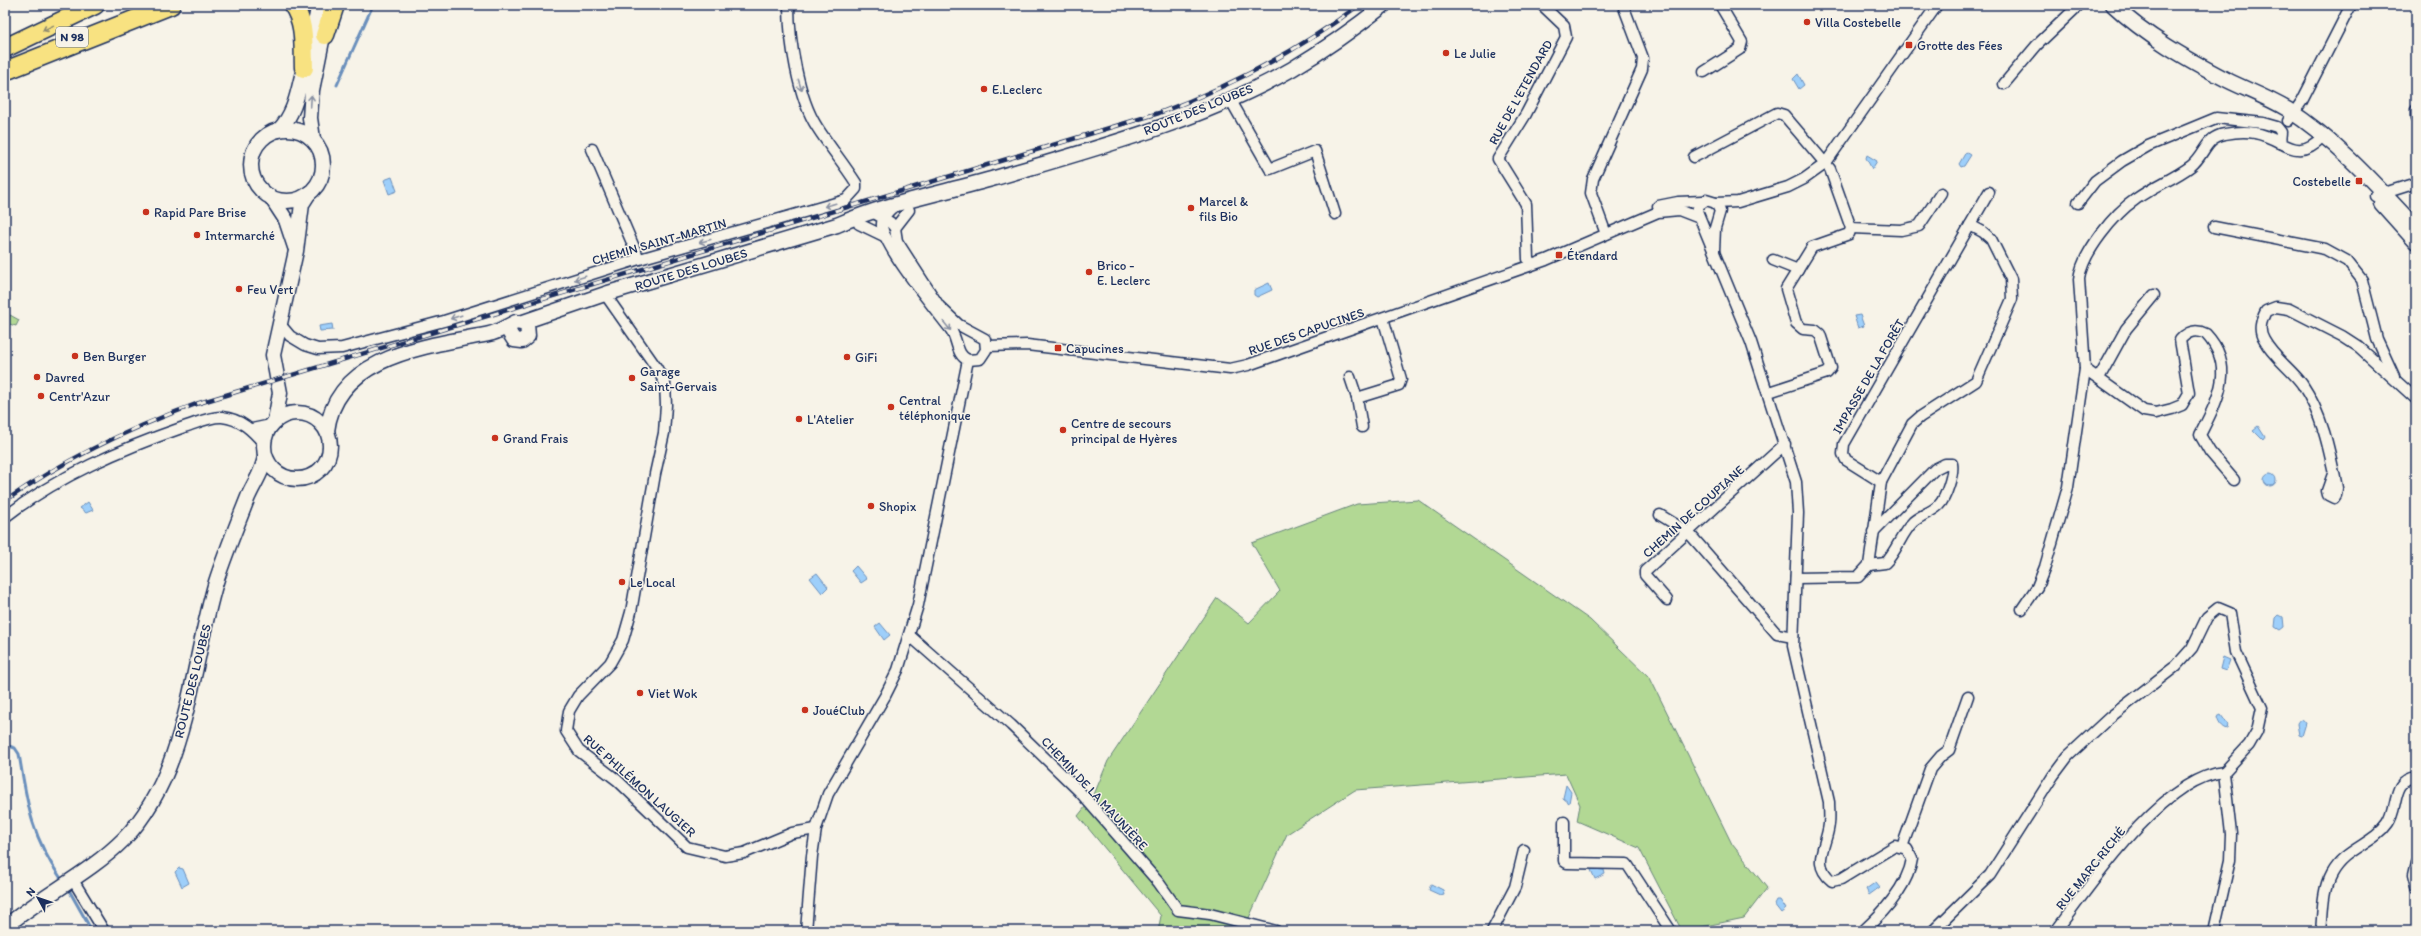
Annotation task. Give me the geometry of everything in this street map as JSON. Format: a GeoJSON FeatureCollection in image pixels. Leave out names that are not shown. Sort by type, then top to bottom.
{"type":"FeatureCollection","features":[{"type":"Feature","properties":{"kind":"highway"},"geometry":{"type":"LineString","coordinates":[[5,48],[95,5]]}},
{"type":"Feature","properties":{"kind":"highway","name":"N 98"},"geometry":{"type":"LineString","coordinates":[[5,70],[138,5]]}},
{"type":"Feature","properties":{"kind":"highway"},"geometry":{"type":"LineString","coordinates":[[5,70],[172,5]]}},
{"type":"Feature","properties":{"kind":"highway"},"geometry":{"type":"LineString","coordinates":[[293,5],[300,16],[303,33],[304,68]]}},
{"type":"Feature","properties":{"kind":"highway"},"geometry":{"type":"LineString","coordinates":[[325,35],[334,5]]}},
{"type":"Feature","properties":{"kind":"main road"},"geometry":{"type":"LineString","coordinates":[[279,130],[286,122],[296,101],[316,21],[318,5]]}},
{"type":"Feature","properties":{"kind":"main road"},"geometry":{"type":"LineString","coordinates":[[313,140],[310,118],[312,90],[325,35],[326,5]]}},
{"type":"Feature","properties":{"kind":"main road","name":"ROUTE DES LOUBES"},"geometry":{"type":"LineString","coordinates":[[837,225],[859,224],[894,206],[996,178],[1110,142],[1230,99],[1292,69],[1359,24],[1384,5]]}},
{"type":"Feature","properties":{"kind":"main road"},"geometry":{"type":"LineString","coordinates":[[2103,5],[2130,29],[2145,39],[2160,48],[2178,54],[2229,80],[2291,118],[2320,139],[2416,228]]}},
{"type":"Feature","properties":{"kind":"main road"},"geometry":{"type":"LineString","coordinates":[[2113,5],[2178,54]]}},
{"type":"Feature","properties":{"kind":"main road"},"geometry":{"type":"LineString","coordinates":[[280,393],[304,414],[318,420],[327,431],[330,449],[324,466],[318,472],[301,479],[284,477],[271,467],[265,450],[280,393],[273,355],[296,252],[302,204],[309,193],[316,186],[323,167],[319,148],[313,140],[296,130],[279,130],[267,135],[257,145],[251,164],[256,184],[271,197],[286,220],[296,252]]}},
{"type":"Feature","properties":{"kind":"main road","name":"ROUTE DES LOUBES"},"geometry":{"type":"LineString","coordinates":[[304,414],[334,401],[355,376],[376,363],[453,340],[519,330],[546,313],[605,294],[837,225],[878,214],[909,210],[996,178]]}},
{"type":"Feature","properties":{"kind":"main road"},"geometry":{"type":"LineString","coordinates":[[271,197],[290,201],[309,193]]}},
{"type":"Feature","properties":{"kind":"main road"},"geometry":{"type":"LineString","coordinates":[[2379,195],[2416,242]]}},
{"type":"Feature","properties":{"kind":"main road","name":"ROUTE DES LOUBES"},"geometry":{"type":"LineString","coordinates":[[327,431],[334,401]]}},
{"type":"Feature","properties":{"kind":"main road"},"geometry":{"type":"LineString","coordinates":[[273,423],[288,414],[304,414]]}},
{"type":"Feature","properties":{"kind":"main road","name":"ROUTE DES LOUBES"},"geometry":{"type":"LineString","coordinates":[[5,927],[36,903],[73,880],[104,858],[125,838],[141,816],[161,781],[184,718],[216,583],[243,510],[261,474],[265,450]]}},
{"type":"Feature","properties":{"kind":"main road","name":"ROUTE DES LOUBES"},"geometry":{"type":"LineString","coordinates":[[243,510],[260,488],[273,479],[284,477]]}},
{"type":"Feature","properties":{"kind":"street","name":"CHEMIN SAINT-MARTIN"},"geometry":{"type":"LineString","coordinates":[[279,323],[290,336],[305,345],[318,349],[342,348],[444,321],[639,259],[846,200],[854,194],[856,183],[817,127],[808,111],[798,80],[789,5]]}},
{"type":"Feature","properties":{"kind":"street","name":"RUE DE L'ETENDARD"},"geometry":{"type":"LineString","coordinates":[[1531,265],[1528,259],[1526,204],[1498,159],[1526,114],[1566,37],[1564,26],[1542,5]]}},
{"type":"Feature","properties":{"kind":"street"},"geometry":{"type":"LineString","coordinates":[[1606,234],[1591,193],[1593,179],[1642,69],[1643,58],[1623,5]]}},
{"type":"Feature","properties":{"kind":"street"},"geometry":{"type":"LineString","coordinates":[[1704,72],[1740,49],[1742,42],[1720,5]]}},
{"type":"Feature","properties":{"kind":"street"},"geometry":{"type":"LineString","coordinates":[[1716,203],[1738,202],[1788,187],[1804,179],[1826,164],[1937,5]]}},
{"type":"Feature","properties":{"kind":"street"},"geometry":{"type":"LineString","coordinates":[[2004,84],[2037,45],[2079,5]]}},
{"type":"Feature","properties":{"kind":"street"},"geometry":{"type":"LineString","coordinates":[[2291,118],[2351,5]]}},
{"type":"Feature","properties":{"kind":"street"},"geometry":{"type":"LineString","coordinates":[[1230,99],[1270,169],[1315,151],[1335,214]]}},
{"type":"Feature","properties":{"kind":"street"},"geometry":{"type":"LineString","coordinates":[[2416,110],[2416,119]]}},
{"type":"Feature","properties":{"kind":"street"},"geometry":{"type":"LineString","coordinates":[[1694,157],[1777,113],[1784,115],[1830,169],[1851,228],[1850,234],[1812,247],[1786,289],[1796,323],[1803,329],[1815,330],[1820,334],[1830,368],[1827,373],[1769,392]]}},
{"type":"Feature","properties":{"kind":"street"},"geometry":{"type":"LineString","coordinates":[[2078,203],[2095,181],[2122,161],[2148,146],[2216,118],[2263,122],[2277,127],[2281,132],[2280,143]]}},
{"type":"Feature","properties":{"kind":"street"},"geometry":{"type":"LineString","coordinates":[[2022,609],[2036,587],[2045,567],[2068,487],[2085,369],[2079,305],[2080,269],[2089,252],[2115,219],[2137,198],[2173,178],[2194,164],[2206,144],[2217,136],[2244,132],[2256,133],[2294,150],[2309,148],[2320,139]]}},
{"type":"Feature","properties":{"kind":"street"},"geometry":{"type":"LineString","coordinates":[[592,149],[639,259]]}},
{"type":"Feature","properties":{"kind":"street"},"geometry":{"type":"LineString","coordinates":[[2379,195],[2416,183]]}},
{"type":"Feature","properties":{"kind":"street","name":"IMPASSE DE LA FORÊT"},"geometry":{"type":"LineString","coordinates":[[1881,482],[1846,460],[1843,454],[1844,444],[1989,192]]}},
{"type":"Feature","properties":{"kind":"street"},"geometry":{"type":"LineString","coordinates":[[1851,228],[1901,230],[1919,226],[1942,193]]}},
{"type":"Feature","properties":{"kind":"street"},"geometry":{"type":"LineString","coordinates":[[1714,251],[1719,208],[1716,203],[1711,200],[1703,201],[1697,208],[1700,219],[1708,242],[1714,251],[1751,342],[1769,392],[1796,482],[1798,514],[1793,646],[1829,802],[1829,824],[1820,861],[1823,874],[1832,881],[1841,879],[1895,846],[1902,847],[1910,853],[1911,865],[1899,889],[1874,921],[1863,931]]}},
{"type":"Feature","properties":{"kind":"street","name":"RUE DES CAPUCINES"},"geometry":{"type":"LineString","coordinates":[[987,346],[1004,344],[1039,346],[1230,369],[1248,365],[1531,265],[1606,234],[1657,207],[1678,202],[1703,201]]}},
{"type":"Feature","properties":{"kind":"street"},"geometry":{"type":"LineString","coordinates":[[1700,219],[1708,224],[1731,209],[1738,202]]}},
{"type":"Feature","properties":{"kind":"street"},"geometry":{"type":"LineString","coordinates":[[895,228],[909,210]]}},
{"type":"Feature","properties":{"kind":"street","name":"RUE DES CAPUCINES"},"geometry":{"type":"LineString","coordinates":[[1619,228],[1665,211],[1679,210],[1700,219]]}},
{"type":"Feature","properties":{"kind":"street"},"geometry":{"type":"LineString","coordinates":[[878,214],[895,228],[897,241],[939,306],[959,324],[982,336],[987,346],[985,353],[980,359],[968,360],[961,356],[951,330],[921,292],[886,237],[878,214]]}},
{"type":"Feature","properties":{"kind":"street"},"geometry":{"type":"LineString","coordinates":[[859,224],[886,237]]}},
{"type":"Feature","properties":{"kind":"street"},"geometry":{"type":"LineString","coordinates":[[1796,578],[1858,577],[1869,565],[1881,482],[1912,424],[1920,416],[1976,381],[2012,299],[2011,279],[1991,239],[1984,232],[1970,225]]}},
{"type":"Feature","properties":{"kind":"street"},"geometry":{"type":"LineString","coordinates":[[2214,227],[2325,249],[2347,262],[2362,280],[2377,339],[2396,380]]}},
{"type":"Feature","properties":{"kind":"street"},"geometry":{"type":"LineString","coordinates":[[1773,260],[1798,270]]}},
{"type":"Feature","properties":{"kind":"street","name":"RUE PHILÉMON LAUGIER"},"geometry":{"type":"LineString","coordinates":[[605,294],[656,366],[665,383],[666,406],[664,433],[655,474],[631,612],[623,640],[610,663],[578,696],[569,711],[566,731],[579,751],[616,780],[687,847],[725,856],[744,853],[792,833],[816,829]]}},
{"type":"Feature","properties":{"kind":"street"},"geometry":{"type":"LineString","coordinates":[[2099,378],[2126,329],[2154,295]]}},
{"type":"Feature","properties":{"kind":"street"},"geometry":{"type":"LineString","coordinates":[[2333,474],[2324,430],[2310,398],[2296,376],[2264,340],[2260,328],[2266,311],[2276,307],[2289,309],[2342,336],[2359,347],[2416,399]]}},
{"type":"Feature","properties":{"kind":"street"},"geometry":{"type":"LineString","coordinates":[[1356,398],[1399,385],[1401,379],[1383,318]]}},
{"type":"Feature","properties":{"kind":"street"},"geometry":{"type":"LineString","coordinates":[[2085,369],[2144,411],[2156,413],[2172,410],[2182,405],[2189,393],[2180,340],[2188,332],[2194,331],[2206,334],[2222,362],[2223,373],[2217,397],[2200,435],[2210,452],[2234,480]]}},
{"type":"Feature","properties":{"kind":"street"},"geometry":{"type":"LineString","coordinates":[[958,348],[963,336],[975,333]]}},
{"type":"Feature","properties":{"kind":"street"},"geometry":{"type":"LineString","coordinates":[[806,931],[812,856],[816,829],[828,794],[838,774],[885,696],[898,670],[918,605],[968,360]]}},
{"type":"Feature","properties":{"kind":"street"},"geometry":{"type":"LineString","coordinates":[[1350,377],[1362,427]]}},
{"type":"Feature","properties":{"kind":"street"},"geometry":{"type":"LineString","coordinates":[[5,517],[72,475],[144,441],[213,418],[229,419],[252,429],[265,450]]}},
{"type":"Feature","properties":{"kind":"street"},"geometry":{"type":"LineString","coordinates":[[252,429],[273,423]]}},
{"type":"Feature","properties":{"kind":"street","name":"CHEMIN DE COUPIANE"},"geometry":{"type":"LineString","coordinates":[[1667,600],[1645,575],[1645,571],[1785,444]]}},
{"type":"Feature","properties":{"kind":"street"},"geometry":{"type":"LineString","coordinates":[[1869,565],[1885,563],[1894,553],[1897,544],[1913,522],[1940,504],[1951,480],[1953,469],[1952,464],[1945,464],[1935,469],[1873,532]]}},
{"type":"Feature","properties":{"kind":"street"},"geometry":{"type":"LineString","coordinates":[[1660,515],[1688,532],[1774,631],[1779,635],[1793,637]]}},
{"type":"Feature","properties":{"kind":"street"},"geometry":{"type":"LineString","coordinates":[[1933,931],[1990,875],[2053,776],[2068,756],[2109,718],[2176,666],[2192,648],[2207,617],[2218,608],[2230,614],[2236,652],[2262,708],[2257,731],[2249,745],[2224,772],[2231,834],[2230,860],[2214,931]]}},
{"type":"Feature","properties":{"kind":"street","name":"CHEMIN DE LA MAUNIÈRE"},"geometry":{"type":"LineString","coordinates":[[909,635],[1011,725],[1079,791],[1160,883],[1178,910],[1210,914],[1276,931]]}},
{"type":"Feature","properties":{"kind":"street"},"geometry":{"type":"LineString","coordinates":[[1902,847],[1930,769],[1940,756],[1949,750],[1968,696]]}},
{"type":"Feature","properties":{"kind":"street","name":"RUE MARC RICHÉ"},"geometry":{"type":"LineString","coordinates":[[2056,931],[2117,850],[2166,800],[2210,773],[2224,772]]}},
{"type":"Feature","properties":{"kind":"street"},"geometry":{"type":"LineString","coordinates":[[2321,931],[2326,888],[2331,874],[2349,852],[2381,831],[2389,822],[2399,787],[2407,780],[2416,777]]}},
{"type":"Feature","properties":{"kind":"street"},"geometry":{"type":"LineString","coordinates":[[1564,822],[1564,861],[1567,863],[1627,864],[1671,931]]}},
{"type":"Feature","properties":{"kind":"street"},"geometry":{"type":"LineString","coordinates":[[1492,931],[1515,887],[1524,850]]}},
{"type":"Feature","properties":{"kind":"street"},"geometry":{"type":"LineString","coordinates":[[2416,862],[2413,875],[2416,887]]}},
{"type":"Feature","properties":{"kind":"street"},"geometry":{"type":"LineString","coordinates":[[73,880],[104,931]]}},
{"type":"Feature","properties":{"kind":"green space"},"geometry":{"type":"Polygon","coordinates":[[[10,315],[19,320],[16,326],[6,323],[10,315]]]}},
{"type":"Feature","properties":{"kind":"green space"},"geometry":{"type":"Polygon","coordinates":[[[1418,500],[1590,620],[1650,678],[1732,844],[1767,888],[1744,918],[1682,931],[1639,848],[1577,821],[1580,805],[1566,774],[1355,790],[1287,834],[1243,931],[1158,931],[1161,916],[1078,816],[1093,797],[1108,761],[1217,598],[1249,623],[1280,591],[1252,543],[1357,504],[1418,500]]]}},
{"type":"Feature","properties":{"kind":"water"},"geometry":{"type":"Polygon","coordinates":[[[1798,74],[1804,85],[1799,89],[1793,79],[1798,74]]]}},
{"type":"Feature","properties":{"kind":"water"},"geometry":{"type":"Polygon","coordinates":[[[1966,152],[1971,155],[1964,166],[1961,167],[1959,164],[1966,152]]]}},
{"type":"Feature","properties":{"kind":"water"},"geometry":{"type":"Polygon","coordinates":[[[1867,155],[1877,161],[1872,169],[1866,158],[1867,155]]]}},
{"type":"Feature","properties":{"kind":"water"},"geometry":{"type":"Polygon","coordinates":[[[392,177],[397,191],[389,194],[384,180],[392,177]]]}},
{"type":"Feature","properties":{"kind":"water"},"geometry":{"type":"Polygon","coordinates":[[[1269,283],[1272,290],[1257,297],[1254,295],[1254,290],[1269,283]]]}},
{"type":"Feature","properties":{"kind":"water"},"geometry":{"type":"Polygon","coordinates":[[[1860,315],[1864,326],[1858,328],[1854,316],[1860,315]]]}},
{"type":"Feature","properties":{"kind":"water"},"geometry":{"type":"Polygon","coordinates":[[[332,324],[333,330],[320,331],[319,326],[332,324]]]}},
{"type":"Feature","properties":{"kind":"water"},"geometry":{"type":"Polygon","coordinates":[[[2258,426],[2265,437],[2263,440],[2253,430],[2258,426]]]}},
{"type":"Feature","properties":{"kind":"water"},"geometry":{"type":"Polygon","coordinates":[[[2270,474],[2274,476],[2276,480],[2274,484],[2270,486],[2266,484],[2264,480],[2266,476],[2270,474]]]}},
{"type":"Feature","properties":{"kind":"water"},"geometry":{"type":"Polygon","coordinates":[[[88,502],[93,510],[86,513],[80,508],[88,502]]]}},
{"type":"Feature","properties":{"kind":"water"},"geometry":{"type":"Polygon","coordinates":[[[856,566],[867,579],[861,583],[851,571],[856,566]]]}},
{"type":"Feature","properties":{"kind":"water"},"geometry":{"type":"Polygon","coordinates":[[[817,573],[828,587],[822,593],[810,578],[817,573]]]}},
{"type":"Feature","properties":{"kind":"water"},"geometry":{"type":"Polygon","coordinates":[[[2279,615],[2283,617],[2284,627],[2280,630],[2275,627],[2276,618],[2279,615]]]}},
{"type":"Feature","properties":{"kind":"water"},"geometry":{"type":"Polygon","coordinates":[[[880,623],[890,635],[884,640],[875,627],[880,623]]]}},
{"type":"Feature","properties":{"kind":"water"},"geometry":{"type":"Polygon","coordinates":[[[2223,657],[2230,660],[2226,671],[2220,669],[2223,657]]]}},
{"type":"Feature","properties":{"kind":"water"},"geometry":{"type":"Polygon","coordinates":[[[2221,715],[2228,725],[2227,729],[2221,726],[2218,721],[2217,717],[2221,715]]]}},
{"type":"Feature","properties":{"kind":"water"},"geometry":{"type":"Polygon","coordinates":[[[2300,720],[2306,723],[2302,736],[2299,735],[2297,724],[2300,720]]]}},
{"type":"Feature","properties":{"kind":"water"},"geometry":{"type":"Polygon","coordinates":[[[1566,785],[1571,792],[1569,803],[1563,798],[1566,785]]]}},
{"type":"Feature","properties":{"kind":"water"},"geometry":{"type":"Polygon","coordinates":[[[179,868],[183,869],[189,883],[182,887],[175,872],[179,868]]]}},
{"type":"Feature","properties":{"kind":"water"},"geometry":{"type":"Polygon","coordinates":[[[1591,870],[1604,870],[1605,874],[1595,879],[1591,870]]]}},
{"type":"Feature","properties":{"kind":"water"},"geometry":{"type":"Polygon","coordinates":[[[1876,882],[1880,887],[1869,895],[1866,889],[1876,882]]]}},
{"type":"Feature","properties":{"kind":"water"},"geometry":{"type":"Polygon","coordinates":[[[1431,884],[1443,890],[1444,894],[1440,895],[1429,890],[1431,884]]]}},
{"type":"Feature","properties":{"kind":"water"},"geometry":{"type":"Polygon","coordinates":[[[1776,900],[1780,900],[1786,909],[1781,913],[1774,904],[1776,900]]]}},
{"type":"Feature","properties":{"kind":"waterway"},"geometry":{"type":"LineString","coordinates":[[337,85],[373,5]]}},
{"type":"Feature","properties":{"kind":"waterway"},"geometry":{"type":"LineString","coordinates":[[5,745],[15,748],[19,754],[28,803],[36,833],[50,862],[60,877]]}},
{"type":"Feature","properties":{"kind":"waterway"},"geometry":{"type":"LineString","coordinates":[[70,892],[92,931]]}},
{"type":"Feature","properties":{"kind":"railway"},"geometry":{"type":"LineString","coordinates":[[5,501],[74,458],[146,424],[196,404],[1159,113],[1212,91],[1263,66],[1336,22],[1359,5]]}},
{"type":"Feature","properties":{"kind":"place","name":"Villa Costebelle"},"geometry":{"type":"Point","coordinates":[1807,22]}},
{"type":"Feature","properties":{"kind":"place","name":"Grotte des Fées"},"geometry":{"type":"Point","coordinates":[1909,45]}},
{"type":"Feature","properties":{"kind":"place","name":"Le Julie"},"geometry":{"type":"Point","coordinates":[1446,53]}},
{"type":"Feature","properties":{"kind":"place","name":"E.Leclerc"},"geometry":{"type":"Point","coordinates":[984,89]}},
{"type":"Feature","properties":{"kind":"place","name":"Costebelle"},"geometry":{"type":"Point","coordinates":[2359,181]}},
{"type":"Feature","properties":{"kind":"place","name":"Marcel & fils Bio"},"geometry":{"type":"Point","coordinates":[1191,208]}},
{"type":"Feature","properties":{"kind":"place","name":"Rapid Pare Brise"},"geometry":{"type":"Point","coordinates":[146,212]}},
{"type":"Feature","properties":{"kind":"place","name":"Intermarché"},"geometry":{"type":"Point","coordinates":[197,235]}},
{"type":"Feature","properties":{"kind":"place","name":"Étendard"},"geometry":{"type":"Point","coordinates":[1559,255]}},
{"type":"Feature","properties":{"kind":"place","name":"Brico - E. Leclerc"},"geometry":{"type":"Point","coordinates":[1089,272]}},
{"type":"Feature","properties":{"kind":"place","name":"Feu Vert"},"geometry":{"type":"Point","coordinates":[239,289]}},
{"type":"Feature","properties":{"kind":"place","name":"Capucines"},"geometry":{"type":"Point","coordinates":[1058,348]}},
{"type":"Feature","properties":{"kind":"place","name":"Ben Burger"},"geometry":{"type":"Point","coordinates":[75,356]}},
{"type":"Feature","properties":{"kind":"place","name":"GiFi"},"geometry":{"type":"Point","coordinates":[847,357]}},
{"type":"Feature","properties":{"kind":"place","name":"Davred"},"geometry":{"type":"Point","coordinates":[37,377]}},
{"type":"Feature","properties":{"kind":"place","name":"Garage Saint-Gervais"},"geometry":{"type":"Point","coordinates":[632,378]}},
{"type":"Feature","properties":{"kind":"place","name":"Centr'Azur"},"geometry":{"type":"Point","coordinates":[41,396]}},
{"type":"Feature","properties":{"kind":"place","name":"Central téléphonique"},"geometry":{"type":"Point","coordinates":[891,407]}},
{"type":"Feature","properties":{"kind":"place","name":"L'Atelier"},"geometry":{"type":"Point","coordinates":[799,419]}},
{"type":"Feature","properties":{"kind":"place","name":"Centre de secours principal de Hyères"},"geometry":{"type":"Point","coordinates":[1063,430]}},
{"type":"Feature","properties":{"kind":"place","name":"Grand Frais"},"geometry":{"type":"Point","coordinates":[495,438]}},
{"type":"Feature","properties":{"kind":"place","name":"Shopix"},"geometry":{"type":"Point","coordinates":[871,506]}},
{"type":"Feature","properties":{"kind":"place","name":"Le Local"},"geometry":{"type":"Point","coordinates":[622,582]}},
{"type":"Feature","properties":{"kind":"place","name":"Viet Wok"},"geometry":{"type":"Point","coordinates":[640,693]}},
{"type":"Feature","properties":{"kind":"place","name":"JouéClub"},"geometry":{"type":"Point","coordinates":[805,710]}}]}
